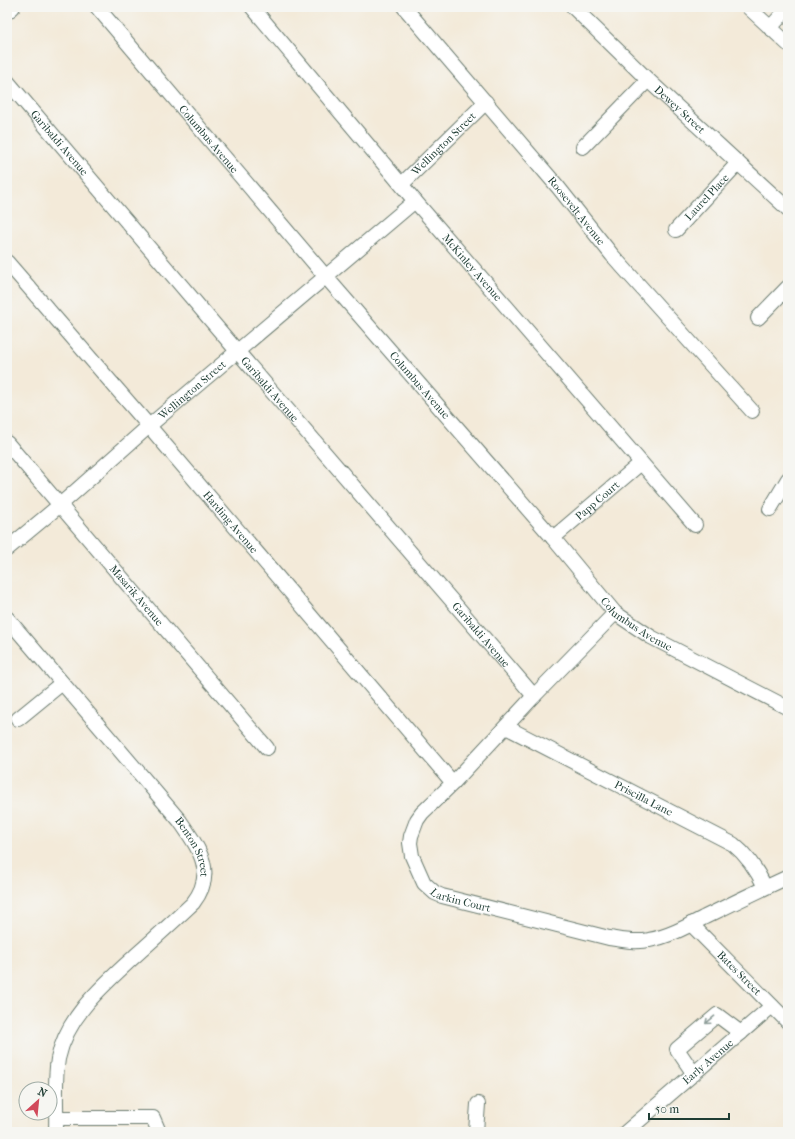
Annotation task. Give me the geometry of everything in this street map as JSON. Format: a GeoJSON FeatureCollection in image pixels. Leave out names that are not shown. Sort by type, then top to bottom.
{"type":"FeatureCollection","features":[{"type":"Feature","properties":{"kind":"street"},"geometry":{"type":"LineString","coordinates":[[7,12],[13,7]]}},
{"type":"Feature","properties":{"kind":"street","name":"Columbus Avenue"},"geometry":{"type":"LineString","coordinates":[[97,7],[326,277],[553,538],[615,613],[651,637],[788,708]]}},
{"type":"Feature","properties":{"kind":"street","name":"McKinley Avenue"},"geometry":{"type":"LineString","coordinates":[[252,7],[415,201],[695,526]]}},
{"type":"Feature","properties":{"kind":"street","name":"Roosevelt Avenue"},"geometry":{"type":"LineString","coordinates":[[404,7],[558,187],[612,255],[752,411]]}},
{"type":"Feature","properties":{"kind":"street","name":"Dewey Street"},"geometry":{"type":"LineString","coordinates":[[573,7],[648,80],[788,209]]}},
{"type":"Feature","properties":{"kind":"street"},"geometry":{"type":"LineString","coordinates":[[748,7],[788,44]]}},
{"type":"Feature","properties":{"kind":"street"},"geometry":{"type":"LineString","coordinates":[[770,28],[788,8]]}},
{"type":"Feature","properties":{"kind":"street"},"geometry":{"type":"LineString","coordinates":[[583,147],[648,80]]}},
{"type":"Feature","properties":{"kind":"street","name":"Garibaldi Avenue"},"geometry":{"type":"LineString","coordinates":[[7,81],[534,696]]}},
{"type":"Feature","properties":{"kind":"street","name":"Wellington Street"},"geometry":{"type":"LineString","coordinates":[[402,184],[486,102]]}},
{"type":"Feature","properties":{"kind":"street","name":"Laurel Place"},"geometry":{"type":"LineString","coordinates":[[676,230],[738,164]]}},
{"type":"Feature","properties":{"kind":"street","name":"Wellington Street"},"geometry":{"type":"LineString","coordinates":[[7,550],[149,426],[415,201]]}},
{"type":"Feature","properties":{"kind":"street","name":"Harding Avenue"},"geometry":{"type":"LineString","coordinates":[[7,262],[149,426],[453,783]]}},
{"type":"Feature","properties":{"kind":"street"},"geometry":{"type":"LineString","coordinates":[[758,318],[788,287]]}},
{"type":"Feature","properties":{"kind":"street","name":"Masarik Avenue"},"geometry":{"type":"LineString","coordinates":[[7,443],[267,748]]}},
{"type":"Feature","properties":{"kind":"street","name":"Papp Court"},"geometry":{"type":"LineString","coordinates":[[553,538],[641,463]]}},
{"type":"Feature","properties":{"kind":"street"},"geometry":{"type":"LineString","coordinates":[[770,509],[788,479]]}},
{"type":"Feature","properties":{"kind":"street","name":"Larkin Court"},"geometry":{"type":"LineString","coordinates":[[615,613],[534,696],[453,783],[422,813],[417,820],[411,836],[410,849],[424,883],[442,896],[625,941],[649,940],[664,936],[788,877]]}},
{"type":"Feature","properties":{"kind":"street","name":"Benton Street"},"geometry":{"type":"LineString","coordinates":[[7,618],[180,821],[201,854],[205,869],[204,884],[200,894],[193,903],[106,983],[85,1006],[73,1023],[65,1039],[58,1059],[56,1080],[56,1125]]}},
{"type":"Feature","properties":{"kind":"street"},"geometry":{"type":"LineString","coordinates":[[18,719],[62,683]]}},
{"type":"Feature","properties":{"kind":"street","name":"Priscilla Lane"},"geometry":{"type":"LineString","coordinates":[[506,727],[733,844],[752,863],[765,887]]}},
{"type":"Feature","properties":{"kind":"street","name":"Bates Street"},"geometry":{"type":"LineString","coordinates":[[691,924],[788,1022]]}},
{"type":"Feature","properties":{"kind":"street","name":"Early Avenue"},"geometry":{"type":"LineString","coordinates":[[626,1132],[772,1006]]}},
{"type":"Feature","properties":{"kind":"street"},"geometry":{"type":"LineString","coordinates":[[694,1074],[677,1049],[717,1015],[741,1033]]}},
{"type":"Feature","properties":{"kind":"street"},"geometry":{"type":"LineString","coordinates":[[476,1132],[478,1104]]}},
{"type":"Feature","properties":{"kind":"street"},"geometry":{"type":"LineString","coordinates":[[56,1125],[153,1118],[159,1132]]}}]}
